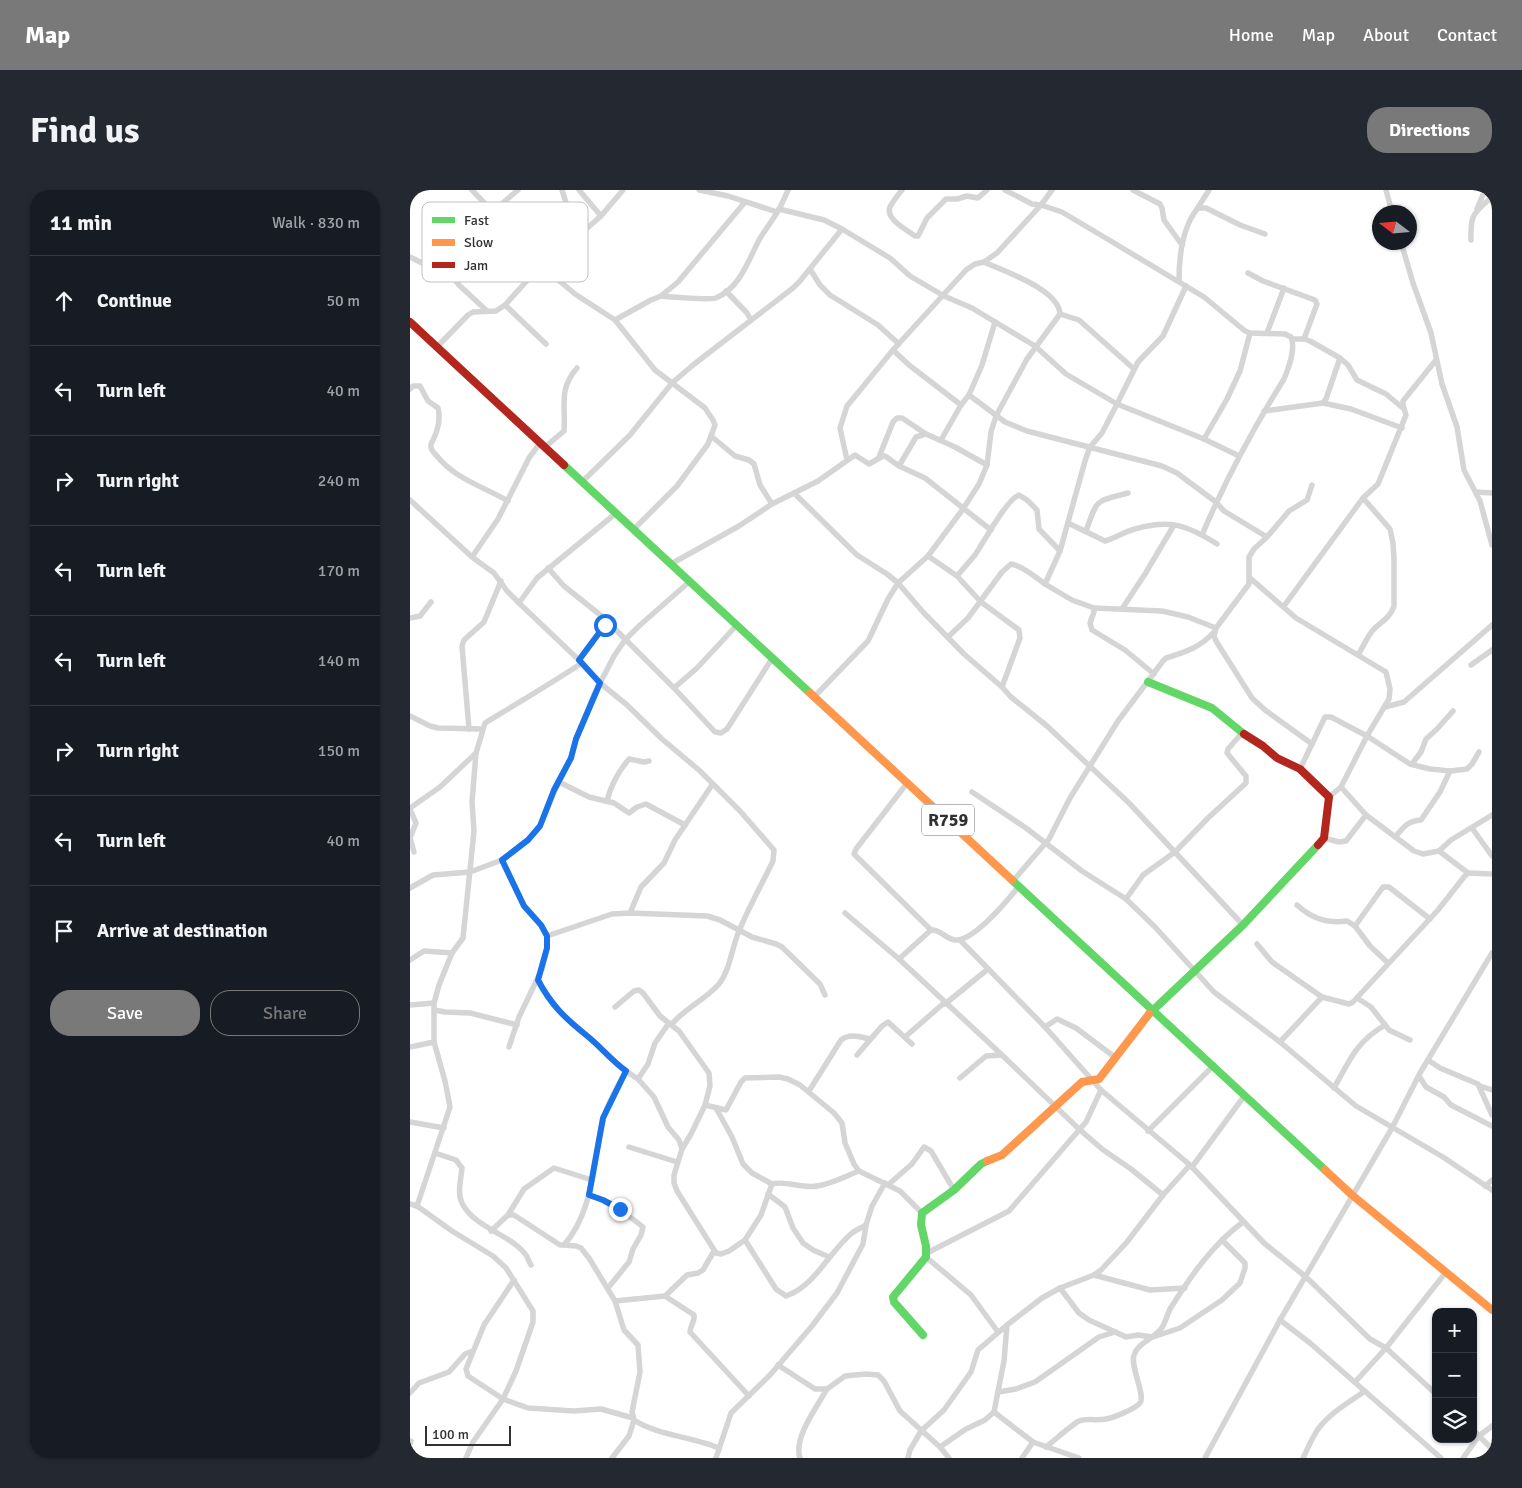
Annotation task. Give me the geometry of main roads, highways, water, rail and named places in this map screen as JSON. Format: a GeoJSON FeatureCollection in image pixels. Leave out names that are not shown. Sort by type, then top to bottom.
{"type":"FeatureCollection","features":[{"type":"Feature","properties":{"kind":"main road","name":"R759"},"geometry":{"type":"LineString","coordinates":[[410,322],[1352,1195],[1492,1310]]}},
{"type":"Feature","properties":{"kind":"main road"},"geometry":{"type":"LineString","coordinates":[[923,1335],[894,1302],[893,1297],[927,1255],[921,1230],[920,1218],[922,1213],[954,1190],[981,1164],[1002,1155],[1082,1082],[1099,1079],[1153,1010],[1243,925],[1324,838],[1330,797],[1300,769],[1276,758],[1212,708],[1148,682]]}}]}
